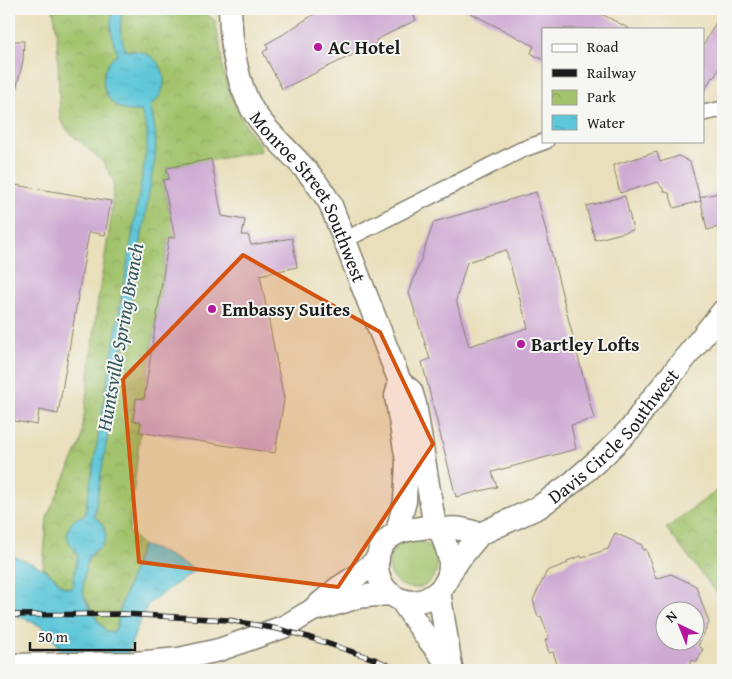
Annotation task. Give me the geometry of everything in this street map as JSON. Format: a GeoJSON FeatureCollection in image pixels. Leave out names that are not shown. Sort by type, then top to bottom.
{"type":"FeatureCollection","features":[{"type":"Feature","properties":{"kind":"street","name":"Monroe Street Southwest"},"geometry":{"type":"LineString","coordinates":[[230,9],[234,52],[239,77],[252,108],[264,126],[306,170],[330,203],[400,382],[411,391],[415,404],[437,530],[449,558],[450,566],[444,582],[451,669]]}},
{"type":"Feature","properties":{"kind":"street"},"geometry":{"type":"LineString","coordinates":[[704,113],[723,109]]}},
{"type":"Feature","properties":{"kind":"street"},"geometry":{"type":"LineString","coordinates":[[345,240],[521,150],[543,142]]}},
{"type":"Feature","properties":{"kind":"street","name":"Davis Circle Southwest"},"geometry":{"type":"LineString","coordinates":[[480,534],[540,508],[605,454],[632,427],[644,409],[723,311]]}},
{"type":"Feature","properties":{"kind":"street","name":"Monroe Street Southwest"},"geometry":{"type":"LineString","coordinates":[[400,382],[396,396],[408,461],[405,501],[397,532],[381,548],[377,568],[379,578],[384,587],[396,597],[451,669]]}},
{"type":"Feature","properties":{"kind":"street"},"geometry":{"type":"LineString","coordinates":[[311,610],[334,606],[359,597],[375,595],[396,597],[411,602],[422,601],[431,597],[480,534],[453,527],[437,530],[407,529],[397,532]]}},
{"type":"Feature","properties":{"kind":"street"},"geometry":{"type":"LineString","coordinates":[[9,665],[135,663],[179,659],[219,650],[286,626],[360,574],[378,558]]}},
{"type":"Feature","properties":{"kind":"highlighted area"},"geometry":{"type":"Polygon","coordinates":[[[243,255],[380,332],[433,444],[338,587],[139,562],[123,379],[243,255]]]}},
{"type":"Feature","properties":{"kind":"green space"},"geometry":{"type":"Polygon","coordinates":[[[53,9],[195,9],[203,11],[215,21],[223,71],[230,93],[239,114],[260,145],[261,151],[167,168],[169,179],[163,180],[170,214],[177,217],[174,238],[169,238],[144,399],[136,398],[133,420],[141,422],[129,532],[142,545],[121,606],[117,626],[113,632],[106,631],[82,591],[62,586],[57,579],[43,568],[47,517],[81,442],[98,299],[111,219],[114,181],[103,162],[67,130],[60,119],[57,32],[53,9]]]}},
{"type":"Feature","properties":{"kind":"green space"},"geometry":{"type":"Polygon","coordinates":[[[723,486],[723,601],[666,528],[723,486]]]}},
{"type":"Feature","properties":{"kind":"green space"},"geometry":{"type":"Polygon","coordinates":[[[413,540],[422,542],[430,547],[435,555],[437,564],[435,573],[430,581],[422,586],[413,588],[404,586],[396,581],[391,573],[389,564],[391,555],[396,547],[404,542],[413,540]]]}},
{"type":"Feature","properties":{"kind":"water","name":"Huntsville Spring Branch"},"geometry":{"type":"Polygon","coordinates":[[[113,9],[123,9],[121,30],[126,51],[138,51],[148,55],[162,69],[164,78],[163,88],[150,106],[155,132],[155,158],[94,516],[103,525],[105,540],[99,549],[93,552],[93,555],[89,555],[83,583],[84,595],[92,612],[106,631],[113,632],[117,626],[121,606],[142,545],[162,552],[196,570],[148,604],[122,670],[66,661],[56,643],[41,626],[9,612],[9,554],[45,570],[62,586],[72,589],[78,553],[75,553],[75,549],[68,539],[68,529],[74,520],[85,515],[147,147],[147,130],[141,111],[130,111],[120,108],[112,102],[104,87],[106,69],[110,61],[118,54],[111,32],[113,9]]]}},
{"type":"Feature","properties":{"kind":"building","name":"AC Hotel"},"geometry":{"type":"Polygon","coordinates":[[[322,9],[410,9],[416,20],[376,40],[377,43],[282,89],[263,52],[268,49],[266,44],[322,9]]]}},
{"type":"Feature","properties":{"kind":"building"},"geometry":{"type":"Polygon","coordinates":[[[463,9],[592,9],[628,28],[542,28],[542,59],[531,53],[534,46],[463,9]]]}},
{"type":"Feature","properties":{"kind":"building"},"geometry":{"type":"Polygon","coordinates":[[[723,9],[723,60],[704,92],[704,44],[723,9]]]}},
{"type":"Feature","properties":{"kind":"building"},"geometry":{"type":"Polygon","coordinates":[[[9,41],[24,41],[23,61],[13,102],[9,102],[9,41]]]}},
{"type":"Feature","properties":{"kind":"building"},"geometry":{"type":"Polygon","coordinates":[[[657,152],[660,162],[679,156],[690,162],[701,201],[674,208],[669,193],[665,192],[658,182],[620,193],[613,165],[657,152]]]}},
{"type":"Feature","properties":{"kind":"building","name":"Embassy Suites"},"geometry":{"type":"Polygon","coordinates":[[[211,159],[222,216],[245,220],[242,235],[248,235],[251,245],[292,238],[297,267],[260,275],[284,400],[275,453],[139,432],[141,422],[133,421],[136,398],[144,399],[169,237],[175,238],[163,180],[169,179],[167,168],[211,159]]]}},
{"type":"Feature","properties":{"kind":"building"},"geometry":{"type":"Polygon","coordinates":[[[9,184],[111,201],[105,235],[89,232],[58,414],[39,410],[37,425],[9,420],[9,184]]]}},
{"type":"Feature","properties":{"kind":"building","name":"Bartley Lofts"},"geometry":{"type":"Polygon","coordinates":[[[536,192],[594,419],[571,425],[576,449],[492,472],[497,487],[456,497],[422,362],[430,359],[409,293],[434,222],[536,192]],[[506,250],[467,262],[456,300],[469,346],[528,328],[506,250]]]}},
{"type":"Feature","properties":{"kind":"building"},"geometry":{"type":"Polygon","coordinates":[[[723,192],[723,226],[707,230],[700,197],[723,192]]]}},
{"type":"Feature","properties":{"kind":"building"},"geometry":{"type":"Polygon","coordinates":[[[625,196],[633,230],[595,240],[586,206],[625,196]]]}},
{"type":"Feature","properties":{"kind":"building"},"geometry":{"type":"Polygon","coordinates":[[[615,533],[642,545],[643,550],[646,549],[656,579],[671,574],[696,586],[702,602],[654,602],[654,652],[702,652],[697,662],[692,660],[687,670],[559,670],[553,652],[549,653],[545,640],[549,638],[541,616],[538,617],[533,600],[547,571],[568,563],[567,561],[581,556],[582,558],[608,549],[615,533]]]}},
{"type":"Feature","properties":{"kind":"building"},"geometry":{"type":"Polygon","coordinates":[[[704,609],[709,623],[704,633],[704,609]]]}},
{"type":"Feature","properties":{"kind":"railway"},"geometry":{"type":"LineString","coordinates":[[9,615],[124,614],[228,620],[278,629],[308,637],[374,659],[399,670]]}},
{"type":"Feature","properties":{"kind":"place","name":"AC Hotel"},"geometry":{"type":"Point","coordinates":[318,47]}},
{"type":"Feature","properties":{"kind":"place","name":"Embassy Suites"},"geometry":{"type":"Point","coordinates":[212,309]}},
{"type":"Feature","properties":{"kind":"place","name":"Bartley Lofts"},"geometry":{"type":"Point","coordinates":[521,344]}}]}
